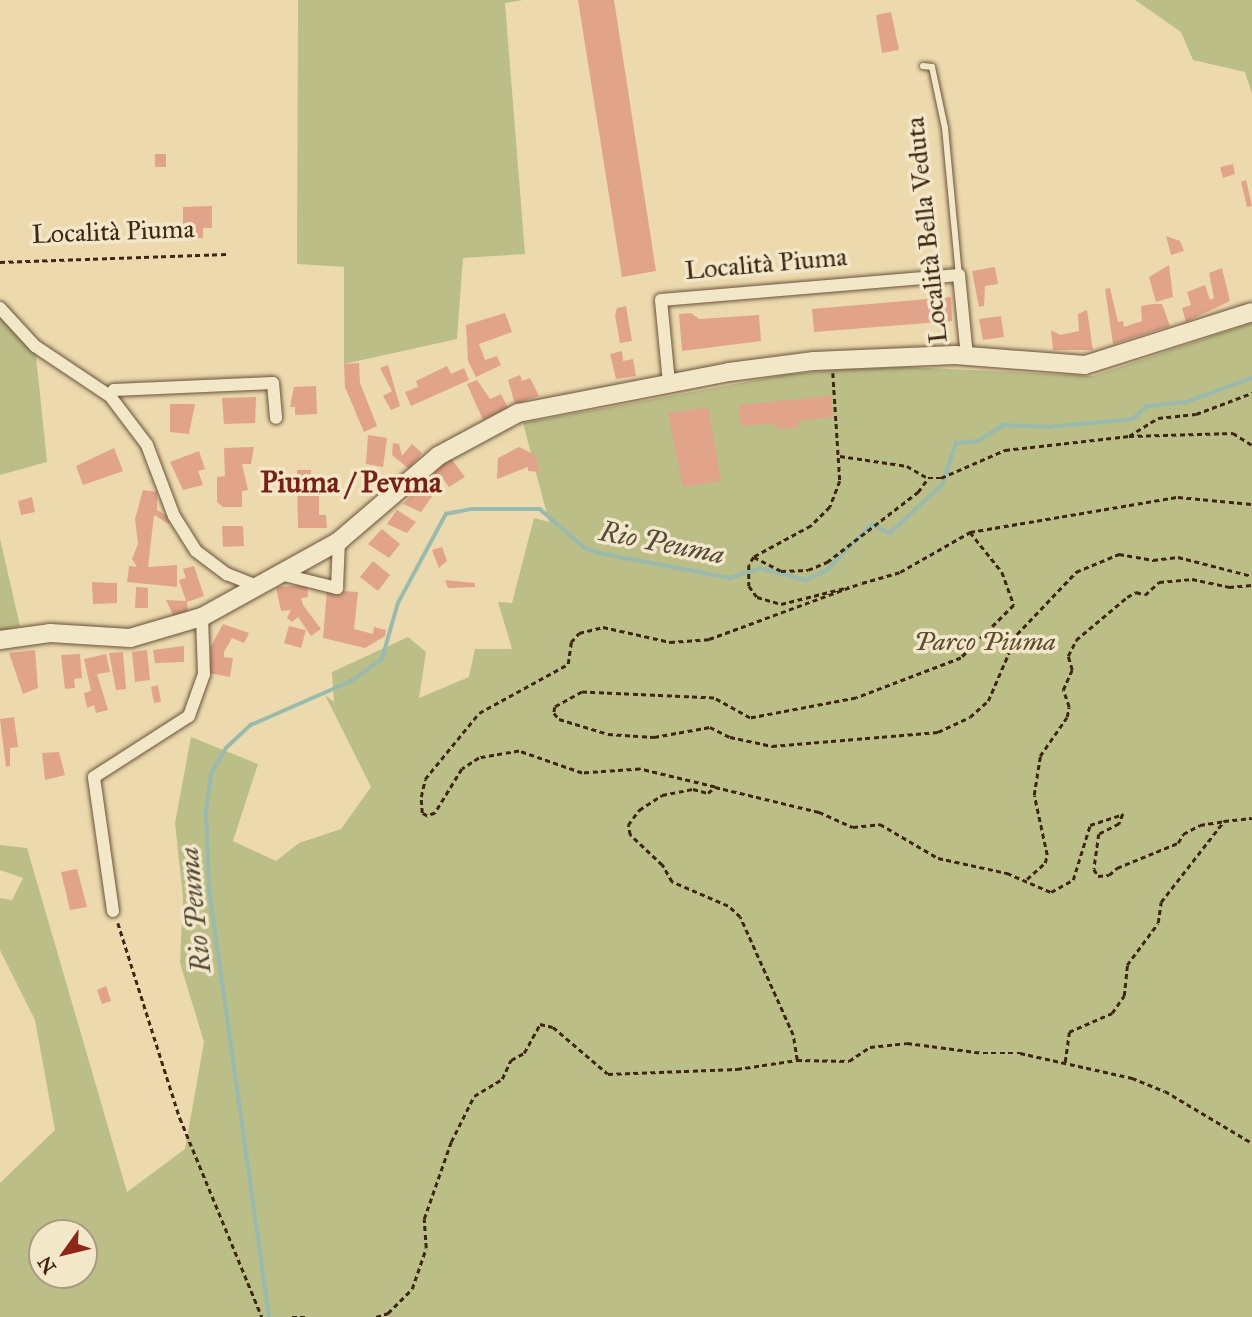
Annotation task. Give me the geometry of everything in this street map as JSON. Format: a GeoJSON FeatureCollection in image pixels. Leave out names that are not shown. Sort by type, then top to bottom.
{"type":"FeatureCollection","features":[{"type":"Feature","properties":{"kind":"street","name":"Località Bella Veduta"},"geometry":{"type":"LineString","coordinates":[[959,275],[967,356],[1085,365],[1252,312]]}},
{"type":"Feature","properties":{"kind":"street","name":"Località Piuma"},"geometry":{"type":"LineString","coordinates":[[669,383],[661,300],[959,275]]}},
{"type":"Feature","properties":{"kind":"street"},"geometry":{"type":"LineString","coordinates":[[0,308],[35,346],[110,396],[147,445],[174,516],[196,551],[228,574],[256,586]]}},
{"type":"Feature","properties":{"kind":"street"},"geometry":{"type":"LineString","coordinates":[[0,640],[50,634],[130,638],[202,617],[339,541],[464,439],[518,413],[669,383],[832,361],[967,356]]}},
{"type":"Feature","properties":{"kind":"street"},"geometry":{"type":"LineString","coordinates":[[110,396],[114,390],[273,383],[276,418]]}},
{"type":"Feature","properties":{"kind":"street"},"geometry":{"type":"LineString","coordinates":[[280,574],[337,588],[339,541]]}},
{"type":"Feature","properties":{"kind":"street"},"geometry":{"type":"LineString","coordinates":[[113,911],[94,777],[189,716],[204,674],[202,617]]}},
{"type":"Feature","properties":{"kind":"lane","name":"Località Bella Veduta"},"geometry":{"type":"LineString","coordinates":[[923,65],[932,67],[945,128],[959,275]]}},
{"type":"Feature","properties":{"kind":"path","name":"Località Piuma"},"geometry":{"type":"LineString","coordinates":[[0,262],[228,254]]}},
{"type":"Feature","properties":{"kind":"path"},"geometry":{"type":"LineString","coordinates":[[832,361],[840,481],[830,507],[811,526],[754,557],[749,565],[749,586],[757,597],[781,604],[900,572],[970,533],[1178,496],[1252,504]]}},
{"type":"Feature","properties":{"kind":"path"},"geometry":{"type":"LineString","coordinates":[[1129,436],[1158,418],[1196,414],[1252,393]]}},
{"type":"Feature","properties":{"kind":"path"},"geometry":{"type":"LineString","coordinates":[[840,456],[907,466],[928,478],[941,478],[1005,450],[1129,436],[1233,433],[1252,445]]}},
{"type":"Feature","properties":{"kind":"path"},"geometry":{"type":"LineString","coordinates":[[754,557],[781,571],[817,566],[918,492],[928,478]]}},
{"type":"Feature","properties":{"kind":"path"},"geometry":{"type":"LineString","coordinates":[[970,533],[1002,572],[1014,605],[961,659],[856,698],[750,718],[714,698],[582,692],[555,707],[554,713],[559,719],[608,734],[654,737],[710,727],[730,737],[772,746],[938,732],[970,717],[988,701],[1017,634],[1076,572],[1119,554],[1153,560],[1178,557],[1252,576]]}},
{"type":"Feature","properties":{"kind":"path"},"geometry":{"type":"LineString","coordinates":[[1027,879],[1045,863],[1047,855],[1034,795],[1040,756],[1067,717],[1069,707],[1063,690],[1072,670],[1068,656],[1076,640],[1127,597],[1136,592],[1144,595],[1159,582],[1192,579],[1229,587],[1252,585]]}},
{"type":"Feature","properties":{"kind":"path"},"geometry":{"type":"LineString","coordinates":[[861,583],[709,639],[670,642],[603,627],[579,633],[571,642],[568,664],[479,713],[425,779],[421,797],[422,813],[435,813],[462,769],[479,758],[519,751],[582,773],[640,769],[819,812],[853,827],[880,824],[938,858],[1027,879],[1051,892],[1066,888],[1090,825],[1116,815],[1123,814],[1124,819],[1104,828],[1096,846],[1094,869],[1098,876],[1109,875],[1117,868],[1178,843],[1183,834],[1200,825],[1252,818]]}},
{"type":"Feature","properties":{"kind":"path"},"geometry":{"type":"LineString","coordinates":[[715,787],[708,793],[693,789],[663,795],[639,810],[628,825],[630,835],[662,865],[673,882],[728,906],[740,917],[793,1035],[797,1060]]}},
{"type":"Feature","properties":{"kind":"path"},"geometry":{"type":"LineString","coordinates":[[1065,1062],[1069,1032],[1112,1013],[1124,996],[1127,965],[1158,923],[1161,902],[1224,821]]}},
{"type":"Feature","properties":{"kind":"path"},"geometry":{"type":"LineString","coordinates":[[113,911],[180,1118],[262,1317]]}},
{"type":"Feature","properties":{"kind":"path"},"geometry":{"type":"LineString","coordinates":[[376,1317],[388,1313],[412,1289],[426,1248],[424,1219],[451,1142],[474,1096],[502,1079],[511,1060],[524,1053],[540,1024],[553,1027],[608,1074],[737,1069],[797,1060],[849,1061],[870,1047],[907,1043],[983,1053],[1020,1052],[1065,1062],[1164,1091],[1252,1143]]}},
{"type":"Feature","properties":{"kind":"path"},"geometry":{"type":"LineString","coordinates":[[292,1317],[306,1317]]}},
{"type":"Feature","properties":{"kind":"green space"},"geometry":{"type":"Polygon","coordinates":[[[298,0],[523,0],[505,3],[525,254],[463,258],[457,339],[344,364],[344,267],[297,264],[298,0]]]}},
{"type":"Feature","properties":{"kind":"green space"},"geometry":{"type":"Polygon","coordinates":[[[1135,0],[1252,0],[1252,94],[1245,72],[1193,60],[1181,32],[1135,0]]]}},
{"type":"Feature","properties":{"kind":"green space"},"geometry":{"type":"Polygon","coordinates":[[[0,308],[35,346],[47,462],[0,475],[0,308]]]}},
{"type":"Feature","properties":{"kind":"green space","name":"Parco Piuma"},"geometry":{"type":"Polygon","coordinates":[[[1252,323],[1252,1317],[0,1317],[0,1183],[55,1130],[35,1020],[0,950],[0,898],[12,900],[23,878],[0,870],[0,845],[27,848],[127,1192],[185,1149],[204,1042],[180,963],[183,898],[175,823],[191,737],[258,764],[233,841],[276,861],[299,843],[341,829],[371,787],[325,695],[334,702],[332,672],[408,637],[426,652],[419,698],[469,677],[475,649],[512,649],[498,602],[512,603],[534,518],[549,522],[523,423],[784,375],[907,367],[1093,376],[1252,323]]]}},
{"type":"Feature","properties":{"kind":"green space"},"geometry":{"type":"Polygon","coordinates":[[[0,539],[20,626],[0,631],[0,539]]]}},
{"type":"Feature","properties":{"kind":"building"},"geometry":{"type":"Polygon","coordinates":[[[578,0],[614,0],[656,271],[622,277],[578,0]]]}},
{"type":"Feature","properties":{"kind":"building"},"geometry":{"type":"Polygon","coordinates":[[[891,12],[899,50],[882,53],[876,15],[891,12]]]}},
{"type":"Feature","properties":{"kind":"building"},"geometry":{"type":"Polygon","coordinates":[[[155,154],[166,154],[166,167],[155,167],[155,154]]]}},
{"type":"Feature","properties":{"kind":"building"},"geometry":{"type":"Polygon","coordinates":[[[1233,164],[1235,174],[1223,178],[1220,167],[1233,164]]]}},
{"type":"Feature","properties":{"kind":"building"},"geometry":{"type":"Polygon","coordinates":[[[1246,180],[1252,206],[1247,207],[1241,182],[1246,180]]]}},
{"type":"Feature","properties":{"kind":"building"},"geometry":{"type":"Polygon","coordinates":[[[212,206],[212,228],[203,228],[203,238],[183,238],[183,207],[212,206]]]}},
{"type":"Feature","properties":{"kind":"building"},"geometry":{"type":"Polygon","coordinates":[[[1166,236],[1180,241],[1184,251],[1171,255],[1166,236]]]}},
{"type":"Feature","properties":{"kind":"building"},"geometry":{"type":"Polygon","coordinates":[[[1169,265],[1173,297],[1156,302],[1149,277],[1169,265]]]}},
{"type":"Feature","properties":{"kind":"building"},"geometry":{"type":"Polygon","coordinates":[[[995,267],[998,284],[985,286],[984,306],[979,307],[972,271],[995,267]]]}},
{"type":"Feature","properties":{"kind":"building"},"geometry":{"type":"Polygon","coordinates":[[[1222,268],[1230,301],[1186,322],[1182,308],[1191,305],[1187,292],[1205,285],[1210,300],[1214,298],[1209,273],[1222,268]]]}},
{"type":"Feature","properties":{"kind":"building"},"geometry":{"type":"Polygon","coordinates":[[[1110,288],[1118,322],[1123,321],[1124,327],[1142,321],[1141,306],[1153,304],[1162,304],[1170,326],[1113,344],[1105,289],[1110,288]]]}},
{"type":"Feature","properties":{"kind":"building"},"geometry":{"type":"Polygon","coordinates":[[[951,297],[952,321],[814,332],[812,309],[951,297]]]}},
{"type":"Feature","properties":{"kind":"building"},"geometry":{"type":"Polygon","coordinates":[[[626,306],[632,341],[620,343],[615,315],[617,308],[626,306]]]}},
{"type":"Feature","properties":{"kind":"building"},"geometry":{"type":"Polygon","coordinates":[[[1087,310],[1093,350],[1053,350],[1051,330],[1060,335],[1079,331],[1078,314],[1087,310]]]}},
{"type":"Feature","properties":{"kind":"building"},"geometry":{"type":"Polygon","coordinates":[[[505,313],[512,332],[479,344],[485,360],[497,356],[501,365],[476,377],[468,361],[466,325],[505,313]]]}},
{"type":"Feature","properties":{"kind":"building"},"geometry":{"type":"Polygon","coordinates":[[[691,313],[699,319],[759,315],[761,341],[682,351],[679,314],[691,313]]]}},
{"type":"Feature","properties":{"kind":"building"},"geometry":{"type":"Polygon","coordinates":[[[1001,316],[1004,337],[983,340],[979,319],[1001,316]]]}},
{"type":"Feature","properties":{"kind":"building"},"geometry":{"type":"Polygon","coordinates":[[[622,351],[623,361],[633,359],[636,376],[616,379],[610,354],[622,351]]]}},
{"type":"Feature","properties":{"kind":"building"},"geometry":{"type":"Polygon","coordinates":[[[359,363],[360,383],[377,426],[364,432],[345,387],[344,364],[359,363]]]}},
{"type":"Feature","properties":{"kind":"building"},"geometry":{"type":"Polygon","coordinates":[[[388,365],[400,406],[391,410],[383,396],[392,391],[380,368],[388,365]]]}},
{"type":"Feature","properties":{"kind":"building"},"geometry":{"type":"Polygon","coordinates":[[[447,366],[451,374],[464,368],[469,380],[411,406],[405,392],[418,387],[416,381],[447,366]]]}},
{"type":"Feature","properties":{"kind":"building"},"geometry":{"type":"Polygon","coordinates":[[[520,375],[522,381],[530,378],[539,396],[515,404],[508,380],[520,375]]]}},
{"type":"Feature","properties":{"kind":"building"},"geometry":{"type":"Polygon","coordinates":[[[477,380],[490,399],[501,394],[508,408],[483,420],[467,384],[477,380]]]}},
{"type":"Feature","properties":{"kind":"building"},"geometry":{"type":"Polygon","coordinates":[[[316,386],[317,414],[295,415],[295,407],[290,407],[294,387],[316,386]]]}},
{"type":"Feature","properties":{"kind":"building"},"geometry":{"type":"Polygon","coordinates":[[[831,396],[833,417],[798,421],[799,427],[777,430],[776,423],[741,426],[739,405],[831,396]]]}},
{"type":"Feature","properties":{"kind":"building"},"geometry":{"type":"Polygon","coordinates":[[[256,397],[255,423],[224,424],[222,398],[256,397]]]}},
{"type":"Feature","properties":{"kind":"building"},"geometry":{"type":"Polygon","coordinates":[[[170,404],[195,404],[189,434],[170,432],[170,404]]]}},
{"type":"Feature","properties":{"kind":"building"},"geometry":{"type":"Polygon","coordinates":[[[708,407],[721,481],[683,487],[668,413],[708,407]]]}},
{"type":"Feature","properties":{"kind":"building"},"geometry":{"type":"Polygon","coordinates":[[[368,435],[387,438],[383,467],[366,464],[368,435]]]}},
{"type":"Feature","properties":{"kind":"building"},"geometry":{"type":"Polygon","coordinates":[[[393,443],[399,444],[402,456],[412,444],[422,453],[409,469],[392,455],[393,443]]]}},
{"type":"Feature","properties":{"kind":"building"},"geometry":{"type":"Polygon","coordinates":[[[254,447],[251,464],[242,464],[248,490],[242,491],[242,507],[223,507],[217,502],[217,477],[225,476],[224,448],[254,447]]]}},
{"type":"Feature","properties":{"kind":"building"},"geometry":{"type":"Polygon","coordinates":[[[519,447],[535,455],[540,472],[528,471],[528,467],[497,479],[498,458],[519,447]]]}},
{"type":"Feature","properties":{"kind":"building"},"geometry":{"type":"Polygon","coordinates":[[[114,448],[123,471],[83,485],[76,466],[114,448]]]}},
{"type":"Feature","properties":{"kind":"building"},"geometry":{"type":"Polygon","coordinates":[[[199,451],[205,469],[198,471],[203,485],[183,490],[170,462],[199,451]]]}},
{"type":"Feature","properties":{"kind":"building"},"geometry":{"type":"Polygon","coordinates":[[[450,457],[465,477],[449,487],[444,480],[421,512],[403,504],[450,457]]]}},
{"type":"Feature","properties":{"kind":"building"},"geometry":{"type":"Polygon","coordinates":[[[297,470],[311,470],[309,494],[319,494],[319,515],[326,515],[327,528],[298,528],[297,470]]]}},
{"type":"Feature","properties":{"kind":"building"},"geometry":{"type":"Polygon","coordinates":[[[143,490],[157,492],[157,510],[170,518],[169,524],[154,515],[148,567],[177,565],[177,587],[127,582],[129,566],[137,567],[132,559],[138,544],[135,519],[143,490]]]}},
{"type":"Feature","properties":{"kind":"building"},"geometry":{"type":"Polygon","coordinates":[[[32,497],[35,512],[21,515],[18,501],[32,497]]]}},
{"type":"Feature","properties":{"kind":"building"},"geometry":{"type":"Polygon","coordinates":[[[397,510],[416,522],[407,533],[387,524],[397,510]]]}},
{"type":"Feature","properties":{"kind":"building"},"geometry":{"type":"Polygon","coordinates":[[[222,526],[243,526],[244,546],[223,547],[222,526]]]}},
{"type":"Feature","properties":{"kind":"building"},"geometry":{"type":"Polygon","coordinates":[[[382,529],[400,544],[389,558],[368,544],[382,529]]]}},
{"type":"Feature","properties":{"kind":"building"},"geometry":{"type":"Polygon","coordinates":[[[442,547],[447,561],[439,568],[432,550],[442,547]]]}},
{"type":"Feature","properties":{"kind":"building"},"geometry":{"type":"Polygon","coordinates":[[[373,561],[390,575],[378,591],[360,577],[373,561]]]}},
{"type":"Feature","properties":{"kind":"building"},"geometry":{"type":"Polygon","coordinates":[[[194,566],[204,596],[187,602],[188,613],[174,617],[166,600],[186,601],[179,580],[186,578],[183,569],[194,566]]]}},
{"type":"Feature","properties":{"kind":"building"},"geometry":{"type":"Polygon","coordinates":[[[445,580],[475,583],[475,587],[448,588],[445,580]]]}},
{"type":"Feature","properties":{"kind":"building"},"geometry":{"type":"Polygon","coordinates":[[[92,582],[117,583],[117,603],[93,604],[92,582]]]}},
{"type":"Feature","properties":{"kind":"building"},"geometry":{"type":"Polygon","coordinates":[[[307,585],[308,597],[301,598],[303,605],[321,629],[311,636],[298,617],[292,622],[287,618],[291,610],[281,611],[276,587],[307,585]]]}},
{"type":"Feature","properties":{"kind":"building"},"geometry":{"type":"Polygon","coordinates":[[[136,587],[148,588],[148,608],[135,608],[136,587]]]}},
{"type":"Feature","properties":{"kind":"building"},"geometry":{"type":"Polygon","coordinates":[[[327,590],[358,592],[354,629],[373,634],[374,627],[386,630],[385,636],[365,648],[323,638],[327,590]]]}},
{"type":"Feature","properties":{"kind":"building"},"geometry":{"type":"Polygon","coordinates":[[[223,624],[249,633],[244,643],[232,638],[224,652],[224,657],[233,658],[230,677],[209,673],[211,646],[223,624]]]}},
{"type":"Feature","properties":{"kind":"building"},"geometry":{"type":"Polygon","coordinates":[[[289,626],[306,630],[301,648],[284,643],[289,626]]]}},
{"type":"Feature","properties":{"kind":"building"},"geometry":{"type":"Polygon","coordinates":[[[184,646],[184,662],[155,663],[153,650],[184,646]]]}},
{"type":"Feature","properties":{"kind":"building"},"geometry":{"type":"Polygon","coordinates":[[[35,650],[38,688],[23,694],[9,653],[35,650]]]}},
{"type":"Feature","properties":{"kind":"building"},"geometry":{"type":"Polygon","coordinates":[[[147,650],[150,680],[135,682],[132,652],[147,650]]]}},
{"type":"Feature","properties":{"kind":"building"},"geometry":{"type":"Polygon","coordinates":[[[123,652],[126,689],[116,690],[109,653],[123,652]]]}},
{"type":"Feature","properties":{"kind":"building"},"geometry":{"type":"Polygon","coordinates":[[[80,654],[82,678],[74,679],[75,688],[65,689],[61,655],[80,654]]]}},
{"type":"Feature","properties":{"kind":"building"},"geometry":{"type":"Polygon","coordinates":[[[106,654],[110,672],[97,674],[108,710],[96,713],[94,705],[87,708],[84,693],[91,691],[84,659],[106,654]]]}},
{"type":"Feature","properties":{"kind":"building"},"geometry":{"type":"Polygon","coordinates":[[[158,685],[161,702],[154,703],[151,687],[158,685]]]}},
{"type":"Feature","properties":{"kind":"building"},"geometry":{"type":"Polygon","coordinates":[[[14,717],[18,747],[10,748],[10,766],[6,767],[0,719],[14,717]]]}},
{"type":"Feature","properties":{"kind":"building"},"geometry":{"type":"Polygon","coordinates":[[[59,752],[65,775],[45,780],[42,753],[59,752]]]}},
{"type":"Feature","properties":{"kind":"building"},"geometry":{"type":"Polygon","coordinates":[[[77,869],[87,907],[70,910],[61,872],[77,869]]]}},
{"type":"Feature","properties":{"kind":"building"},"geometry":{"type":"Polygon","coordinates":[[[106,986],[111,1001],[102,1004],[97,990],[106,986]]]}},
{"type":"Feature","properties":{"kind":"waterway","name":"Rio Peuma"},"geometry":{"type":"LineString","coordinates":[[269,1317],[209,888],[206,811],[211,774],[226,748],[251,725],[351,681],[382,659],[398,603],[446,514],[471,509],[540,509],[585,548],[604,554],[730,578],[760,568],[806,580],[827,570],[872,524],[890,533],[942,485],[956,443],[978,441],[1004,425],[1048,427],[1133,419],[1147,406],[1187,402],[1252,378]]}},
{"type":"Feature","properties":{"kind":"district","name":"Piuma / Pevma"},"geometry":{"type":"Point","coordinates":[351,482]}}]}
